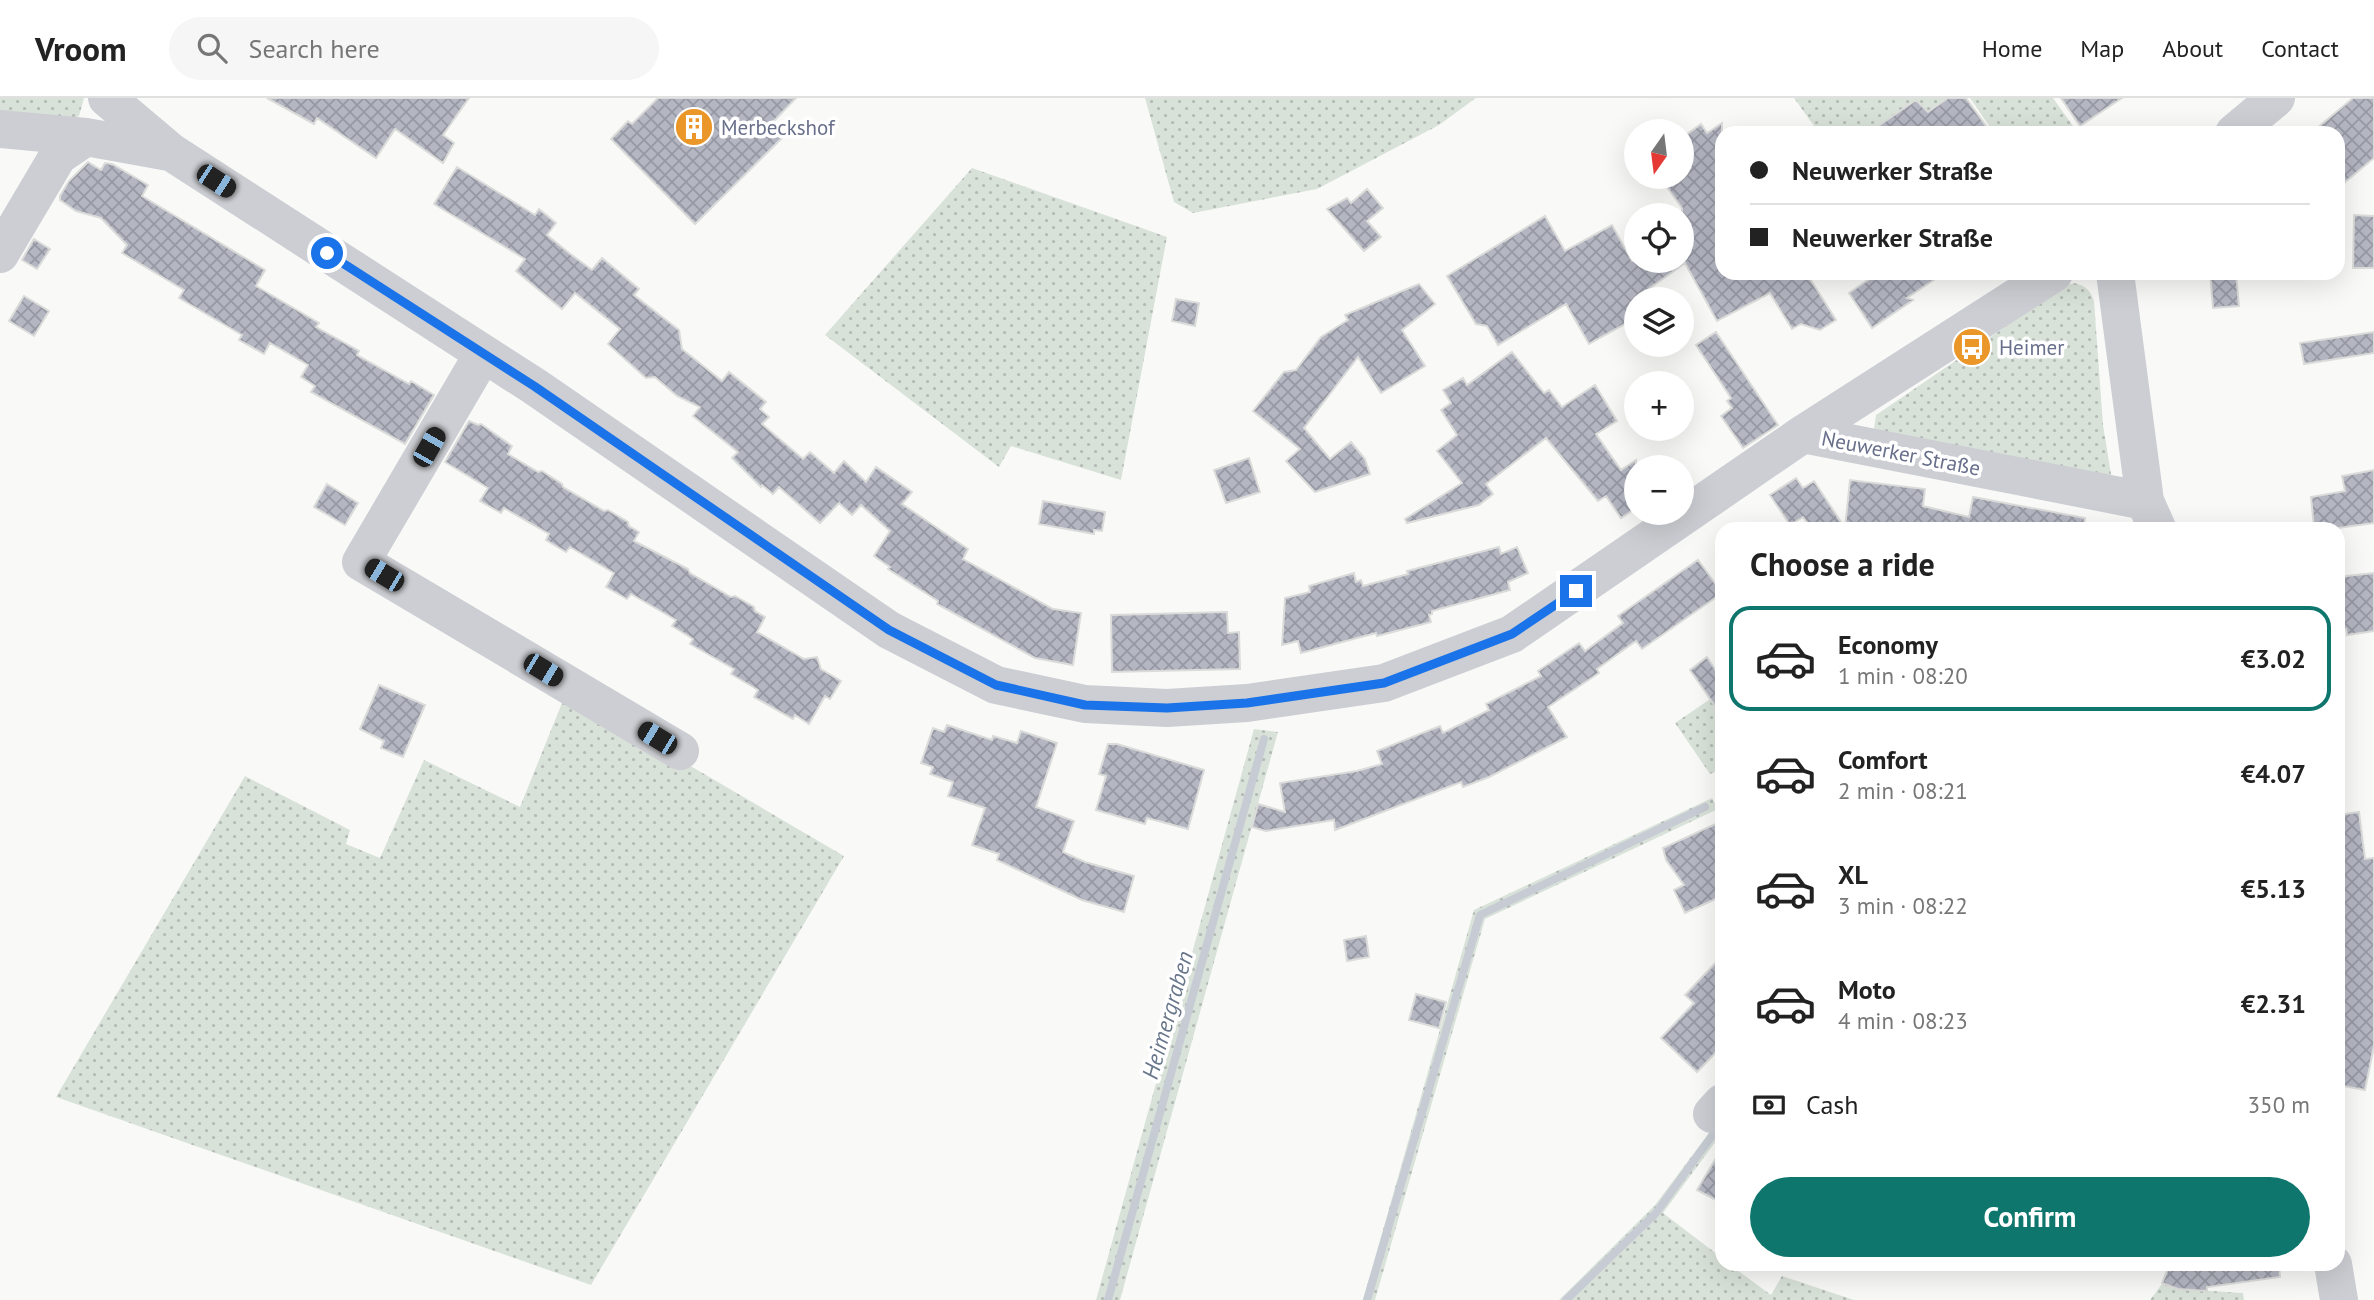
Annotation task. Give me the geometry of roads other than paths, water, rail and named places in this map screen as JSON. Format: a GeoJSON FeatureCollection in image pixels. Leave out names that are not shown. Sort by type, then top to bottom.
{"type":"FeatureCollection","features":[{"type":"Feature","properties":{"kind":"street","name":"Neuwerker Straße"},"geometry":{"type":"LineString","coordinates":[[107,98],[171,152],[578,416],[889,630],[996,685],[1085,705],[1167,708],[1247,703],[1384,683],[1512,634],[1803,434],[2151,515],[2116,280]]}},
{"type":"Feature","properties":{"kind":"street"},"geometry":{"type":"LineString","coordinates":[[2242,126],[2276,98]]}},
{"type":"Feature","properties":{"kind":"street","name":"Neuwerker Straße"},"geometry":{"type":"LineString","coordinates":[[0,129],[86,137],[171,152]]}},
{"type":"Feature","properties":{"kind":"street"},"geometry":{"type":"LineString","coordinates":[[0,254],[58,156],[86,137]]}},
{"type":"Feature","properties":{"kind":"street"},"geometry":{"type":"LineString","coordinates":[[1803,434],[2043,280]]}},
{"type":"Feature","properties":{"kind":"street"},"geometry":{"type":"LineString","coordinates":[[483,354],[361,562],[680,751]]}},
{"type":"Feature","properties":{"kind":"street"},"geometry":{"type":"LineString","coordinates":[[2334,1271],[2339,1300]]}},
{"type":"Feature","properties":{"kind":"waterway","name":"Heimergraben"},"geometry":{"type":"LineString","coordinates":[[1108,1300],[1264,739]]}},
{"type":"Feature","properties":{"kind":"waterway"},"geometry":{"type":"LineString","coordinates":[[1367,1300],[1480,915],[1705,807]]}},
{"type":"Feature","properties":{"kind":"waterway"},"geometry":{"type":"LineString","coordinates":[[1566,1300],[1656,1213],[1714,1133]]}},
{"type":"Feature","properties":{"kind":"place","name":"Merbeckshof"},"geometry":{"type":"Point","coordinates":[694,127]}},
{"type":"Feature","properties":{"kind":"place","name":"Heimer"},"geometry":{"type":"Point","coordinates":[1972,347]}}]}
